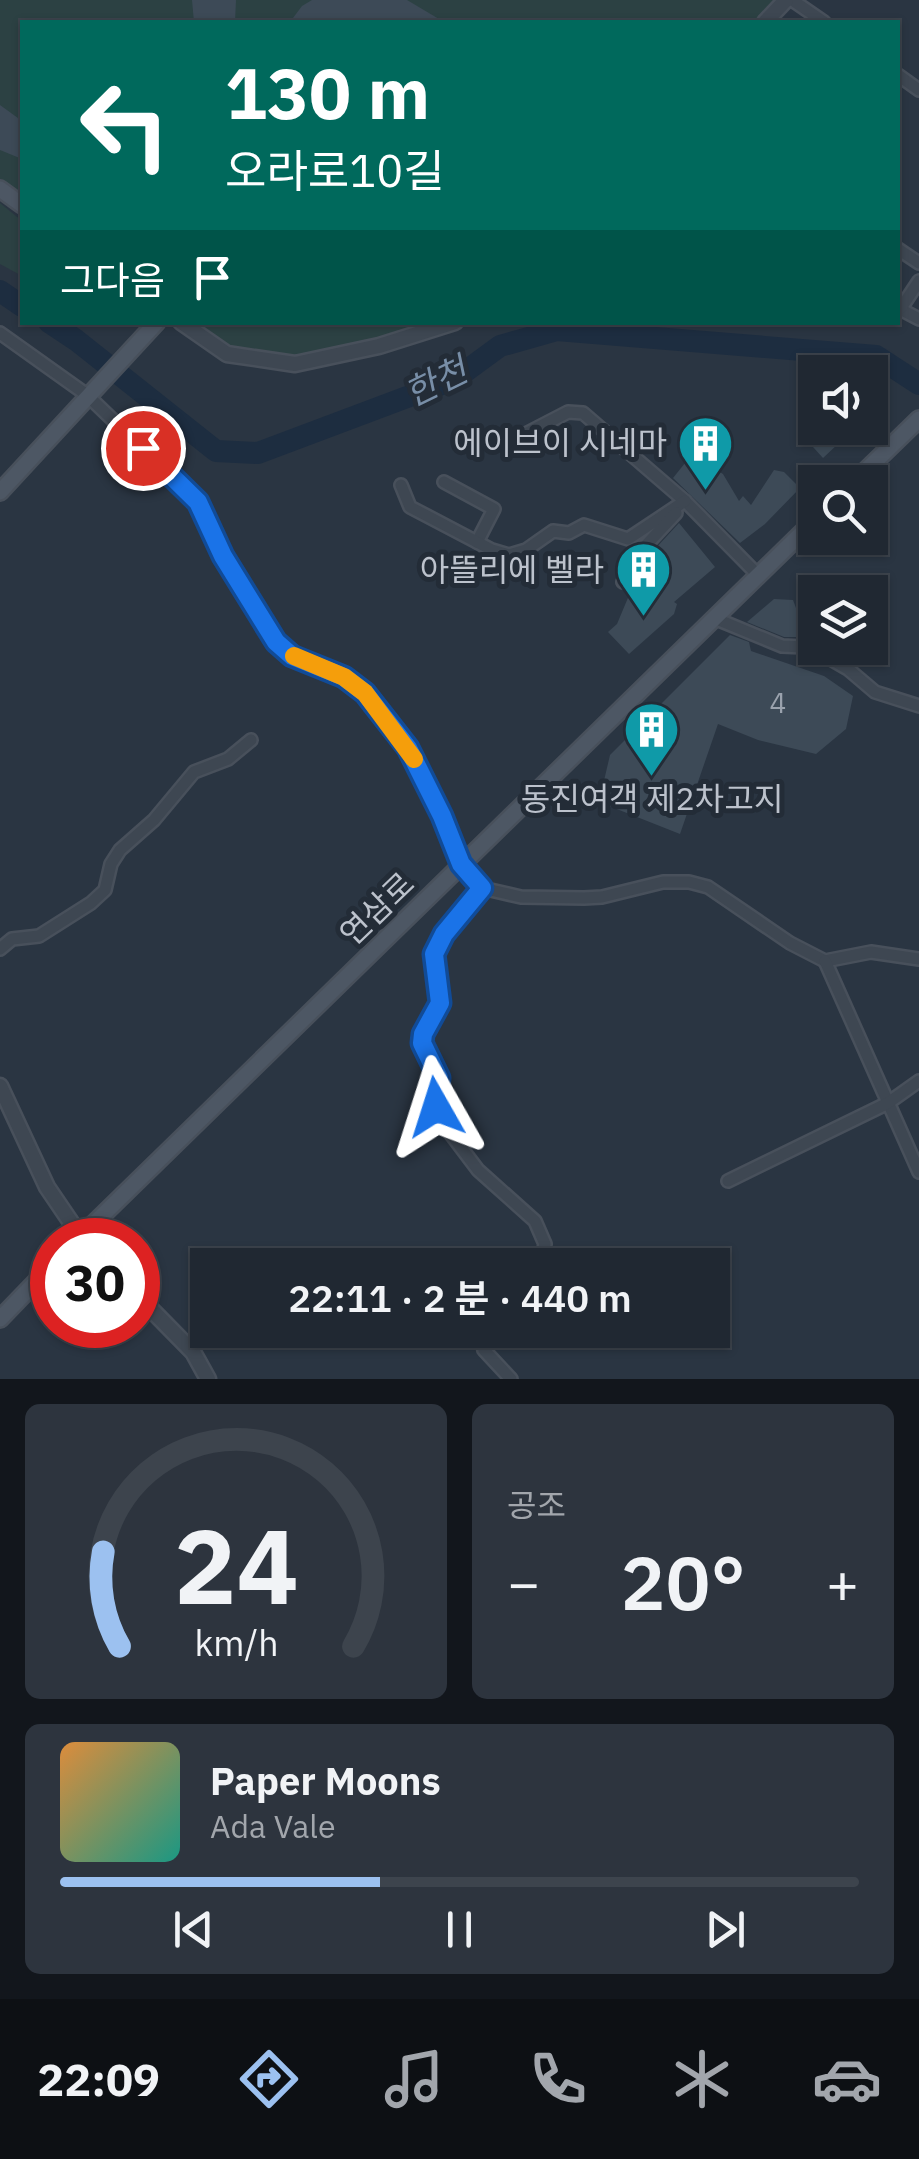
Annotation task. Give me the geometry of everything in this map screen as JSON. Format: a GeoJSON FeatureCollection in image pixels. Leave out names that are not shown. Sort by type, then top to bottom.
{"type":"FeatureCollection","features":[{"type":"Feature","properties":{"kind":"main road"},"geometry":{"type":"LineString","coordinates":[[0,492],[151,328]]}},
{"type":"Feature","properties":{"kind":"main road"},"geometry":{"type":"LineString","coordinates":[[871,465],[917,421]]}},
{"type":"Feature","properties":{"kind":"main road","name":"연삼로"},"geometry":{"type":"LineString","coordinates":[[101,1218],[798,536]]}},
{"type":"Feature","properties":{"kind":"main road"},"geometry":{"type":"LineString","coordinates":[[0,1319],[30,1288]]}},
{"type":"Feature","properties":{"kind":"street"},"geometry":{"type":"LineString","coordinates":[[767,20],[789,0],[821,20]]}},
{"type":"Feature","properties":{"kind":"street"},"geometry":{"type":"LineString","coordinates":[[900,307],[919,281]]}},
{"type":"Feature","properties":{"kind":"street"},"geometry":{"type":"LineString","coordinates":[[184,325],[227,354],[295,364],[379,346],[446,325]]}},
{"type":"Feature","properties":{"kind":"street"},"geometry":{"type":"LineString","coordinates":[[0,333],[90,391],[198,502],[223,556],[276,642],[292,656],[344,677],[365,693],[408,748],[461,864],[482,888],[522,896],[584,898],[664,882],[688,882],[708,887],[790,943],[825,961],[871,952],[919,959]]}},
{"type":"Feature","properties":{"kind":"street"},"geometry":{"type":"LineString","coordinates":[[512,441],[568,412],[584,413],[684,502],[758,575]]}},
{"type":"Feature","properties":{"kind":"street"},"geometry":{"type":"LineString","coordinates":[[900,437],[919,440]]}},
{"type":"Feature","properties":{"kind":"street"},"geometry":{"type":"LineString","coordinates":[[444,482],[494,509],[477,542]]}},
{"type":"Feature","properties":{"kind":"street"},"geometry":{"type":"LineString","coordinates":[[401,485],[410,507],[508,555],[526,550],[553,531],[569,533],[584,525],[628,539],[684,502]]}},
{"type":"Feature","properties":{"kind":"street"},"geometry":{"type":"LineString","coordinates":[[623,582],[635,557],[684,502]]}},
{"type":"Feature","properties":{"kind":"street"},"geometry":{"type":"LineString","coordinates":[[714,618],[782,646],[804,647],[822,654],[848,668],[876,692],[919,706]]}},
{"type":"Feature","properties":{"kind":"street"},"geometry":{"type":"LineString","coordinates":[[0,948],[12,939],[39,936],[91,904],[105,890],[111,864],[120,850],[154,820],[194,772],[228,759],[251,740]]}},
{"type":"Feature","properties":{"kind":"street"},"geometry":{"type":"LineString","coordinates":[[482,888],[444,934],[434,954],[440,1003],[422,1043],[439,1078],[436,1107],[441,1121],[478,1170],[535,1221],[544,1248]]}},
{"type":"Feature","properties":{"kind":"street"},"geometry":{"type":"LineString","coordinates":[[825,961],[919,1172]]}},
{"type":"Feature","properties":{"kind":"street"},"geometry":{"type":"LineString","coordinates":[[728,1182],[888,1103],[919,1081]]}},
{"type":"Feature","properties":{"kind":"street"},"geometry":{"type":"LineString","coordinates":[[1,1092],[27,1151],[67,1218]]}},
{"type":"Feature","properties":{"kind":"street"},"geometry":{"type":"LineString","coordinates":[[160,1318],[193,1352],[208,1379]]}},
{"type":"Feature","properties":{"kind":"street"},"geometry":{"type":"LineString","coordinates":[[485,1348],[511,1379]]}},
{"type":"Feature","properties":{"kind":"green space"},"geometry":{"type":"Polygon","coordinates":[[[0,0],[782,0],[764,20],[20,20],[20,204],[0,189],[0,0]]]}},
{"type":"Feature","properties":{"kind":"green space"},"geometry":{"type":"Polygon","coordinates":[[[0,203],[20,219],[20,275],[0,264],[0,203]]]}},
{"type":"Feature","properties":{"kind":"green space"},"geometry":{"type":"Polygon","coordinates":[[[187,325],[447,325],[295,364],[227,354],[187,325]]]}},
{"type":"Feature","properties":{"kind":"building"},"geometry":{"type":"Polygon","coordinates":[[[192,0],[236,0],[235,20],[194,20],[192,0]]]}},
{"type":"Feature","properties":{"kind":"building"},"geometry":{"type":"Polygon","coordinates":[[[312,0],[407,0],[441,20],[292,20],[312,0]]]}},
{"type":"Feature","properties":{"kind":"building"},"geometry":{"type":"Polygon","coordinates":[[[0,105],[20,120],[20,158],[0,150],[0,105]]]}},
{"type":"Feature","properties":{"kind":"building"},"geometry":{"type":"Polygon","coordinates":[[[811,445],[837,445],[823,458],[811,445]]]}},
{"type":"Feature","properties":{"kind":"building"},"geometry":{"type":"Polygon","coordinates":[[[689,458],[723,474],[739,501],[743,496],[751,505],[774,470],[784,472],[798,490],[740,543],[673,478],[689,458]]]}},
{"type":"Feature","properties":{"kind":"building"},"geometry":{"type":"Polygon","coordinates":[[[679,523],[715,567],[674,602],[674,614],[629,654],[608,632],[617,624],[643,562],[679,523]]]}},
{"type":"Feature","properties":{"kind":"building"},"geometry":{"type":"Polygon","coordinates":[[[774,599],[793,600],[798,613],[798,637],[784,637],[747,622],[774,599]]]}},
{"type":"Feature","properties":{"kind":"building"},"geometry":{"type":"Polygon","coordinates":[[[730,635],[749,642],[751,651],[824,676],[853,696],[846,729],[816,754],[758,740],[718,724],[680,834],[599,802],[610,755],[730,635]]]}},
{"type":"Feature","properties":{"kind":"waterway","name":"한천"},"geometry":{"type":"LineString","coordinates":[[0,291],[20,305]]}},
{"type":"Feature","properties":{"kind":"waterway","name":"한천"},"geometry":{"type":"LineString","coordinates":[[54,325],[216,451],[258,453],[455,379],[500,346],[557,330],[876,356],[919,384]]}},
{"type":"Feature","properties":{"kind":"slow traffic"},"geometry":{"type":"LineString","coordinates":[[294,656],[344,677],[365,693],[414,759]]}},
{"type":"Feature","properties":{"kind":"place","name":"에이브이 시네마"},"geometry":{"type":"Point","coordinates":[706,492]}},
{"type":"Feature","properties":{"kind":"place","name":"아뜰리에 벨라"},"geometry":{"type":"Point","coordinates":[643,619]}},
{"type":"Feature","properties":{"kind":"place","name":"동진여객 제2차고지"},"geometry":{"type":"Point","coordinates":[652,779]}},
{"type":"Feature","properties":{"kind":"route"},"geometry":{"type":"LineString","coordinates":[[143,448],[198,502],[223,556],[276,642],[292,656],[344,677],[365,693],[408,748],[461,864],[482,888],[444,934],[434,954],[440,1003],[422,1043],[439,1078],[436,1107]]}}]}
